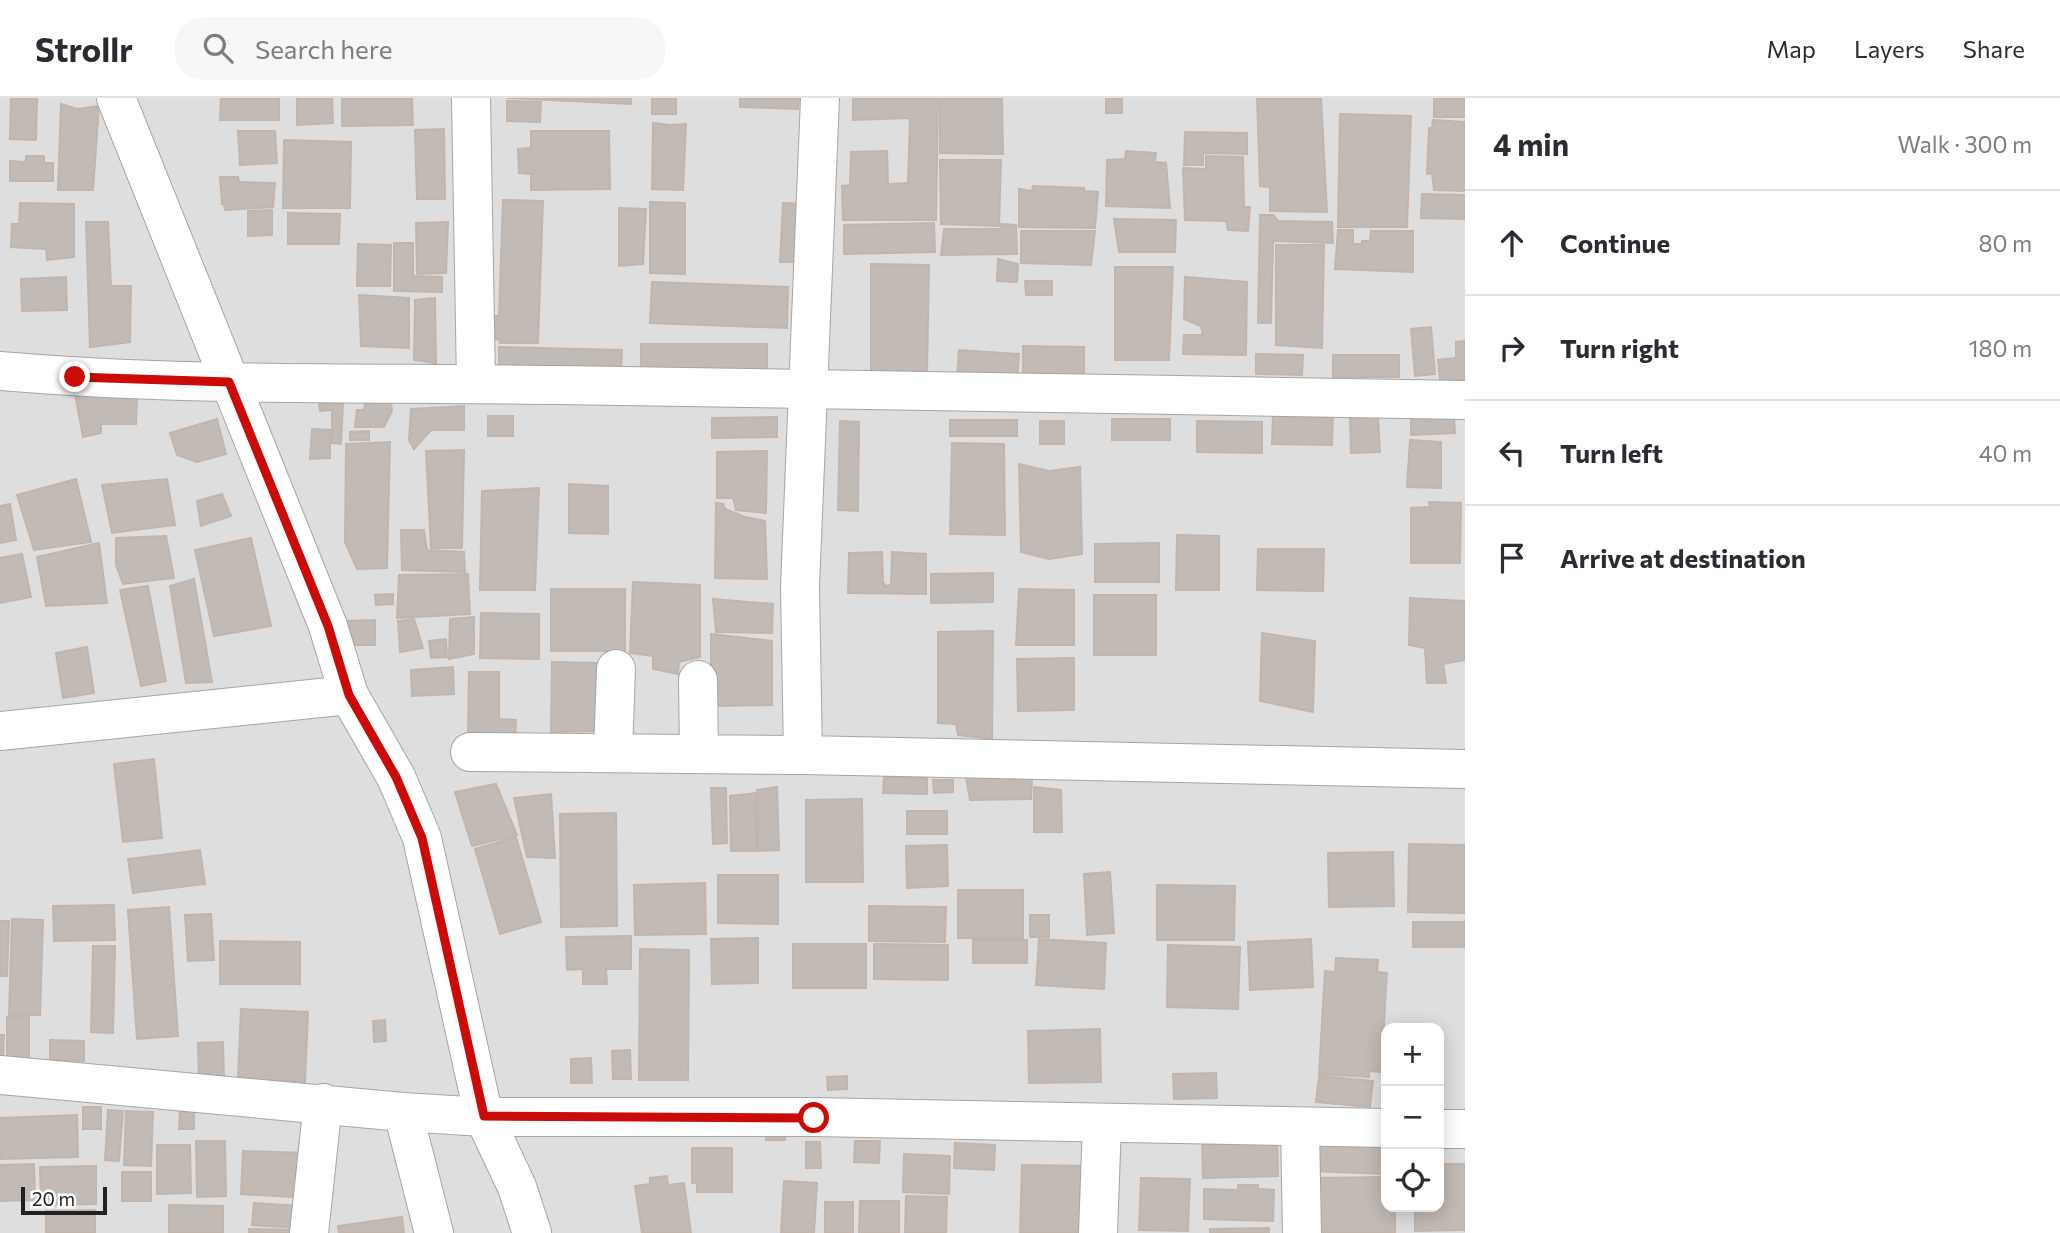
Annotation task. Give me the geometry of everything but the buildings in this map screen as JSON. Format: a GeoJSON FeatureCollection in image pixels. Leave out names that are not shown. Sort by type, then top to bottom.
{"type":"FeatureCollection","features":[{"type":"Feature","properties":{"kind":"street"},"geometry":{"type":"LineString","coordinates":[[116,98],[328,626],[349,695],[396,777],[422,838],[484,1116],[517,1187],[532,1233]]}},
{"type":"Feature","properties":{"kind":"street"},"geometry":{"type":"LineString","coordinates":[[471,98],[476,383]]}},
{"type":"Feature","properties":{"kind":"street"},"geometry":{"type":"LineString","coordinates":[[803,755],[800,587],[806,388],[820,98]]}},
{"type":"Feature","properties":{"kind":"street"},"geometry":{"type":"LineString","coordinates":[[0,371],[75,377],[229,382],[476,383],[1465,400]]}},
{"type":"Feature","properties":{"kind":"street"},"geometry":{"type":"LineString","coordinates":[[613,753],[616,669]]}},
{"type":"Feature","properties":{"kind":"street"},"geometry":{"type":"LineString","coordinates":[[698,680],[699,754]]}},
{"type":"Feature","properties":{"kind":"street"},"geometry":{"type":"LineString","coordinates":[[0,731],[349,695]]}},
{"type":"Feature","properties":{"kind":"street"},"geometry":{"type":"LineString","coordinates":[[470,752],[803,755],[1465,769]]}},
{"type":"Feature","properties":{"kind":"street"},"geometry":{"type":"LineString","coordinates":[[0,1075],[403,1112],[484,1116],[800,1117],[1381,1128]]}},
{"type":"Feature","properties":{"kind":"street"},"geometry":{"type":"LineString","coordinates":[[309,1233],[323,1103]]}},
{"type":"Feature","properties":{"kind":"street"},"geometry":{"type":"LineString","coordinates":[[403,1112],[434,1233]]}},
{"type":"Feature","properties":{"kind":"street"},"geometry":{"type":"LineString","coordinates":[[1098,1233],[1102,1124]]}},
{"type":"Feature","properties":{"kind":"street"},"geometry":{"type":"LineString","coordinates":[[1300,1127],[1302,1233]]}},
{"type":"Feature","properties":{"kind":"street"},"geometry":{"type":"LineString","coordinates":[[1444,1129],[1465,1129]]}},
{"type":"Feature","properties":{"kind":"shaded area"},"geometry":{"type":"Polygon","coordinates":[[[0,98],[1465,98],[1465,1233],[0,1233],[0,98]]]}},
{"type":"Feature","properties":{"kind":"route"},"geometry":{"type":"LineString","coordinates":[[75,377],[229,382],[328,626],[349,695],[396,777],[422,838],[484,1116],[814,1118]]}}]}
